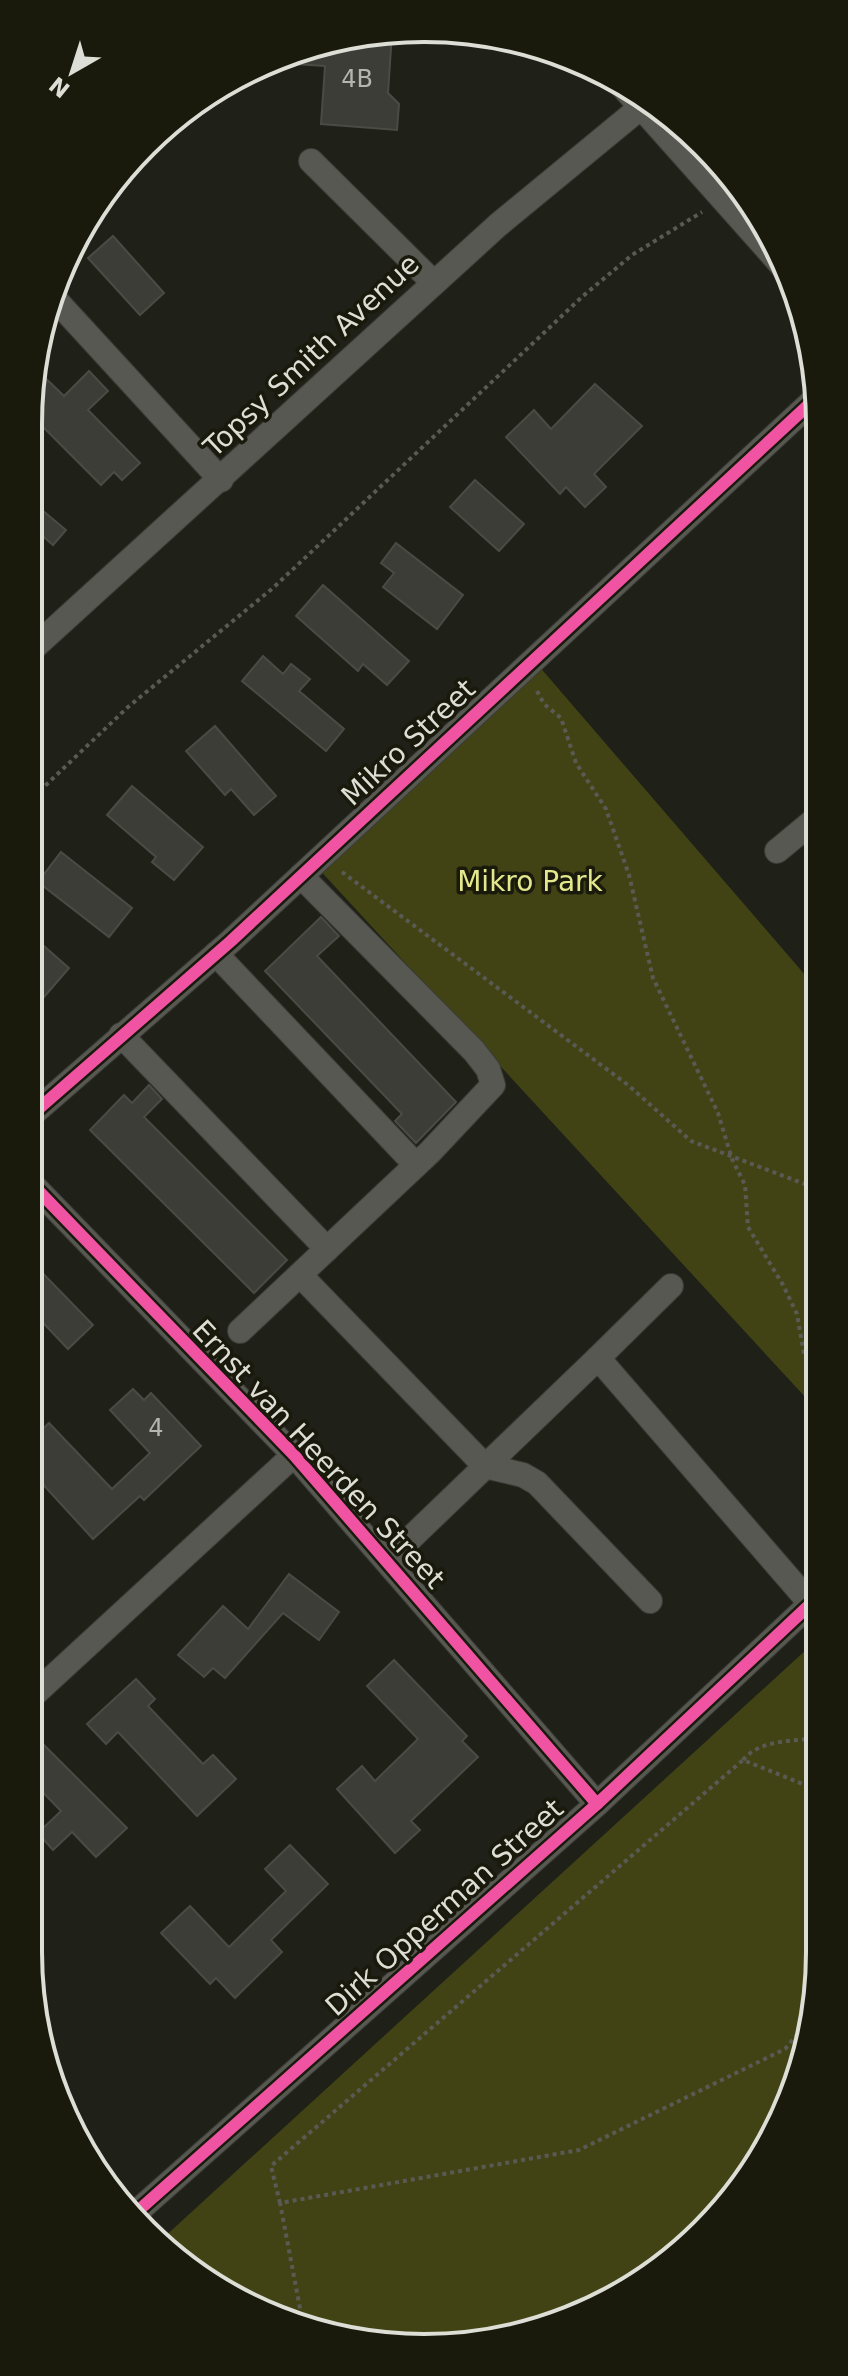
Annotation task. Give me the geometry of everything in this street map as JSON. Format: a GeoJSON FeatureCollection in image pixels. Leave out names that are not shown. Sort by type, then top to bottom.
{"type":"FeatureCollection","features":[{"type":"Feature","properties":{"kind":"street","name":"Topsy Smith Avenue"},"geometry":{"type":"LineString","coordinates":[[42,640],[498,225],[639,108]]}},
{"type":"Feature","properties":{"kind":"street"},"geometry":{"type":"LineString","coordinates":[[642,111],[757,236]]}},
{"type":"Feature","properties":{"kind":"street"},"geometry":{"type":"LineString","coordinates":[[311,161],[434,283]]}},
{"type":"Feature","properties":{"kind":"street"},"geometry":{"type":"LineString","coordinates":[[61,305],[221,480]]}},
{"type":"Feature","properties":{"kind":"street","name":"Mikro Street"},"geometry":{"type":"LineString","coordinates":[[42,1106],[216,954],[805,408]]}},
{"type":"Feature","properties":{"kind":"street"},"geometry":{"type":"LineString","coordinates":[[777,851],[806,827]]}},
{"type":"Feature","properties":{"kind":"street"},"geometry":{"type":"LineString","coordinates":[[240,1331],[490,1092],[493,1079],[474,1051],[301,876]]}},
{"type":"Feature","properties":{"kind":"street"},"geometry":{"type":"LineString","coordinates":[[216,954],[416,1165]]}},
{"type":"Feature","properties":{"kind":"street"},"geometry":{"type":"LineString","coordinates":[[121,1035],[327,1249]]}},
{"type":"Feature","properties":{"kind":"street","name":"Ernst van Heerden Street"},"geometry":{"type":"LineString","coordinates":[[42,1194],[294,1455],[597,1804]]}},
{"type":"Feature","properties":{"kind":"street"},"geometry":{"type":"LineString","coordinates":[[301,1276],[485,1466],[523,1475],[537,1483],[650,1601]]}},
{"type":"Feature","properties":{"kind":"street"},"geometry":{"type":"LineString","coordinates":[[388,1560],[671,1286]]}},
{"type":"Feature","properties":{"kind":"street"},"geometry":{"type":"LineString","coordinates":[[598,1358],[806,1590]]}},
{"type":"Feature","properties":{"kind":"street"},"geometry":{"type":"LineString","coordinates":[[42,1687],[294,1455]]}},
{"type":"Feature","properties":{"kind":"street","name":"Dirk Opperman Street"},"geometry":{"type":"LineString","coordinates":[[141,2208],[597,1804],[806,1608]]}},
{"type":"Feature","properties":{"kind":"path"},"geometry":{"type":"LineString","coordinates":[[42,789],[128,707],[273,588],[583,296],[632,255],[724,198]]}},
{"type":"Feature","properties":{"kind":"path"},"geometry":{"type":"LineString","coordinates":[[522,669],[544,704],[561,718],[576,763],[606,809],[629,875],[653,978],[718,1113],[732,1159],[745,1185],[748,1227],[797,1314],[806,1356]]}},
{"type":"Feature","properties":{"kind":"path"},"geometry":{"type":"LineString","coordinates":[[321,857],[628,1085],[691,1141],[806,1185]]}},
{"type":"Feature","properties":{"kind":"path"},"geometry":{"type":"LineString","coordinates":[[301,2314],[271,2166],[750,1751],[806,1740]]}},
{"type":"Feature","properties":{"kind":"path"},"geometry":{"type":"LineString","coordinates":[[743,1760],[806,1785]]}},
{"type":"Feature","properties":{"kind":"path"},"geometry":{"type":"LineString","coordinates":[[280,2203],[579,2150],[785,2049],[797,2035]]}},
{"type":"Feature","properties":{"kind":"green space","name":"Mikro Park"},"geometry":{"type":"Polygon","coordinates":[[[538,665],[806,976],[806,1398],[316,866],[538,665]]]}},
{"type":"Feature","properties":{"kind":"green space"},"geometry":{"type":"Polygon","coordinates":[[[806,1650],[806,1952],[799,2027],[786,2075],[755,2143],[727,2185],[676,2239],[615,2283],[547,2314],[499,2327],[424,2334],[349,2327],[301,2314],[233,2283],[191,2255],[167,2234],[806,1650]]]}},
{"type":"Feature","properties":{"kind":"building"},"geometry":{"type":"Polygon","coordinates":[[[391,44],[388,93],[399,104],[397,130],[321,124],[325,66],[296,64],[349,49],[391,44]]]}},
{"type":"Feature","properties":{"kind":"building"},"geometry":{"type":"Polygon","coordinates":[[[113,236],[164,293],[140,315],[88,258],[113,236]]]}},
{"type":"Feature","properties":{"kind":"building"},"geometry":{"type":"Polygon","coordinates":[[[89,371],[108,391],[88,410],[140,463],[122,480],[114,472],[101,485],[42,426],[45,377],[64,396],[89,371]]]}},
{"type":"Feature","properties":{"kind":"building"},"geometry":{"type":"Polygon","coordinates":[[[595,384],[642,426],[594,474],[606,487],[585,507],[566,487],[560,494],[506,437],[534,410],[551,429],[595,384]]]}},
{"type":"Feature","properties":{"kind":"building"},"geometry":{"type":"Polygon","coordinates":[[[475,480],[524,524],[499,551],[450,507],[475,480]]]}},
{"type":"Feature","properties":{"kind":"building"},"geometry":{"type":"Polygon","coordinates":[[[42,510],[66,530],[53,545],[42,535],[42,510]]]}},
{"type":"Feature","properties":{"kind":"building"},"geometry":{"type":"Polygon","coordinates":[[[396,543],[463,595],[437,629],[383,587],[394,573],[381,563],[396,543]]]}},
{"type":"Feature","properties":{"kind":"building"},"geometry":{"type":"Polygon","coordinates":[[[323,585],[409,661],[387,685],[363,664],[358,671],[296,616],[323,585]]]}},
{"type":"Feature","properties":{"kind":"building"},"geometry":{"type":"Polygon","coordinates":[[[263,656],[283,674],[291,664],[310,679],[299,691],[344,729],[326,751],[242,681],[263,656]]]}},
{"type":"Feature","properties":{"kind":"building"},"geometry":{"type":"Polygon","coordinates":[[[215,726],[276,796],[254,815],[231,789],[225,795],[186,751],[215,726]]]}},
{"type":"Feature","properties":{"kind":"building"},"geometry":{"type":"Polygon","coordinates":[[[132,786],[203,847],[174,880],[152,862],[156,857],[107,815],[132,786]]]}},
{"type":"Feature","properties":{"kind":"building"},"geometry":{"type":"Polygon","coordinates":[[[61,852],[132,908],[109,937],[42,885],[42,877],[61,852]]]}},
{"type":"Feature","properties":{"kind":"building"},"geometry":{"type":"Polygon","coordinates":[[[321,917],[339,936],[317,956],[456,1102],[416,1143],[395,1121],[402,1114],[265,971],[321,917]]]}},
{"type":"Feature","properties":{"kind":"building"},"geometry":{"type":"Polygon","coordinates":[[[42,944],[69,968],[44,997],[42,995],[42,944]]]}},
{"type":"Feature","properties":{"kind":"building"},"geometry":{"type":"Polygon","coordinates":[[[149,1085],[162,1099],[144,1117],[287,1260],[254,1293],[90,1130],[124,1095],[132,1103],[149,1085]]]}},
{"type":"Feature","properties":{"kind":"building"},"geometry":{"type":"Polygon","coordinates":[[[42,1272],[93,1325],[68,1349],[42,1322],[42,1272]]]}},
{"type":"Feature","properties":{"kind":"building"},"geometry":{"type":"Polygon","coordinates":[[[133,1389],[144,1400],[151,1393],[201,1446],[144,1500],[140,1496],[93,1539],[42,1483],[42,1430],[49,1423],[112,1489],[150,1453],[110,1410],[133,1389]]]}},
{"type":"Feature","properties":{"kind":"building"},"geometry":{"type":"Polygon","coordinates":[[[289,1574],[339,1612],[319,1640],[283,1613],[225,1678],[213,1668],[204,1677],[178,1655],[223,1606],[248,1629],[289,1574]]]}},
{"type":"Feature","properties":{"kind":"building"},"geometry":{"type":"Polygon","coordinates":[[[394,1660],[467,1736],[462,1741],[478,1757],[411,1821],[420,1830],[395,1853],[337,1789],[362,1766],[375,1781],[418,1739],[367,1686],[394,1660]]]}},
{"type":"Feature","properties":{"kind":"building"},"geometry":{"type":"Polygon","coordinates":[[[136,1679],[155,1699],[148,1706],[203,1764],[213,1755],[236,1779],[197,1816],[118,1732],[106,1744],[87,1724],[136,1679]]]}},
{"type":"Feature","properties":{"kind":"building"},"geometry":{"type":"Polygon","coordinates":[[[42,1743],[127,1828],[96,1857],[72,1832],[53,1850],[42,1838],[42,1829],[61,1811],[42,1791],[42,1743]]]}},
{"type":"Feature","properties":{"kind":"building"},"geometry":{"type":"Polygon","coordinates":[[[290,1845],[328,1884],[271,1940],[282,1952],[235,1998],[216,1978],[210,1984],[161,1933],[190,1906],[229,1947],[286,1891],[265,1869],[290,1845]]]}},
{"type":"Feature","properties":{"kind":"cycle path"},"geometry":{"type":"LineString","coordinates":[[42,1106],[231,941],[805,408]]}},
{"type":"Feature","properties":{"kind":"cycle path"},"geometry":{"type":"LineString","coordinates":[[42,1194],[294,1455],[597,1804]]}},
{"type":"Feature","properties":{"kind":"cycle path"},"geometry":{"type":"LineString","coordinates":[[141,2208],[597,1804],[806,1608]]}}]}
